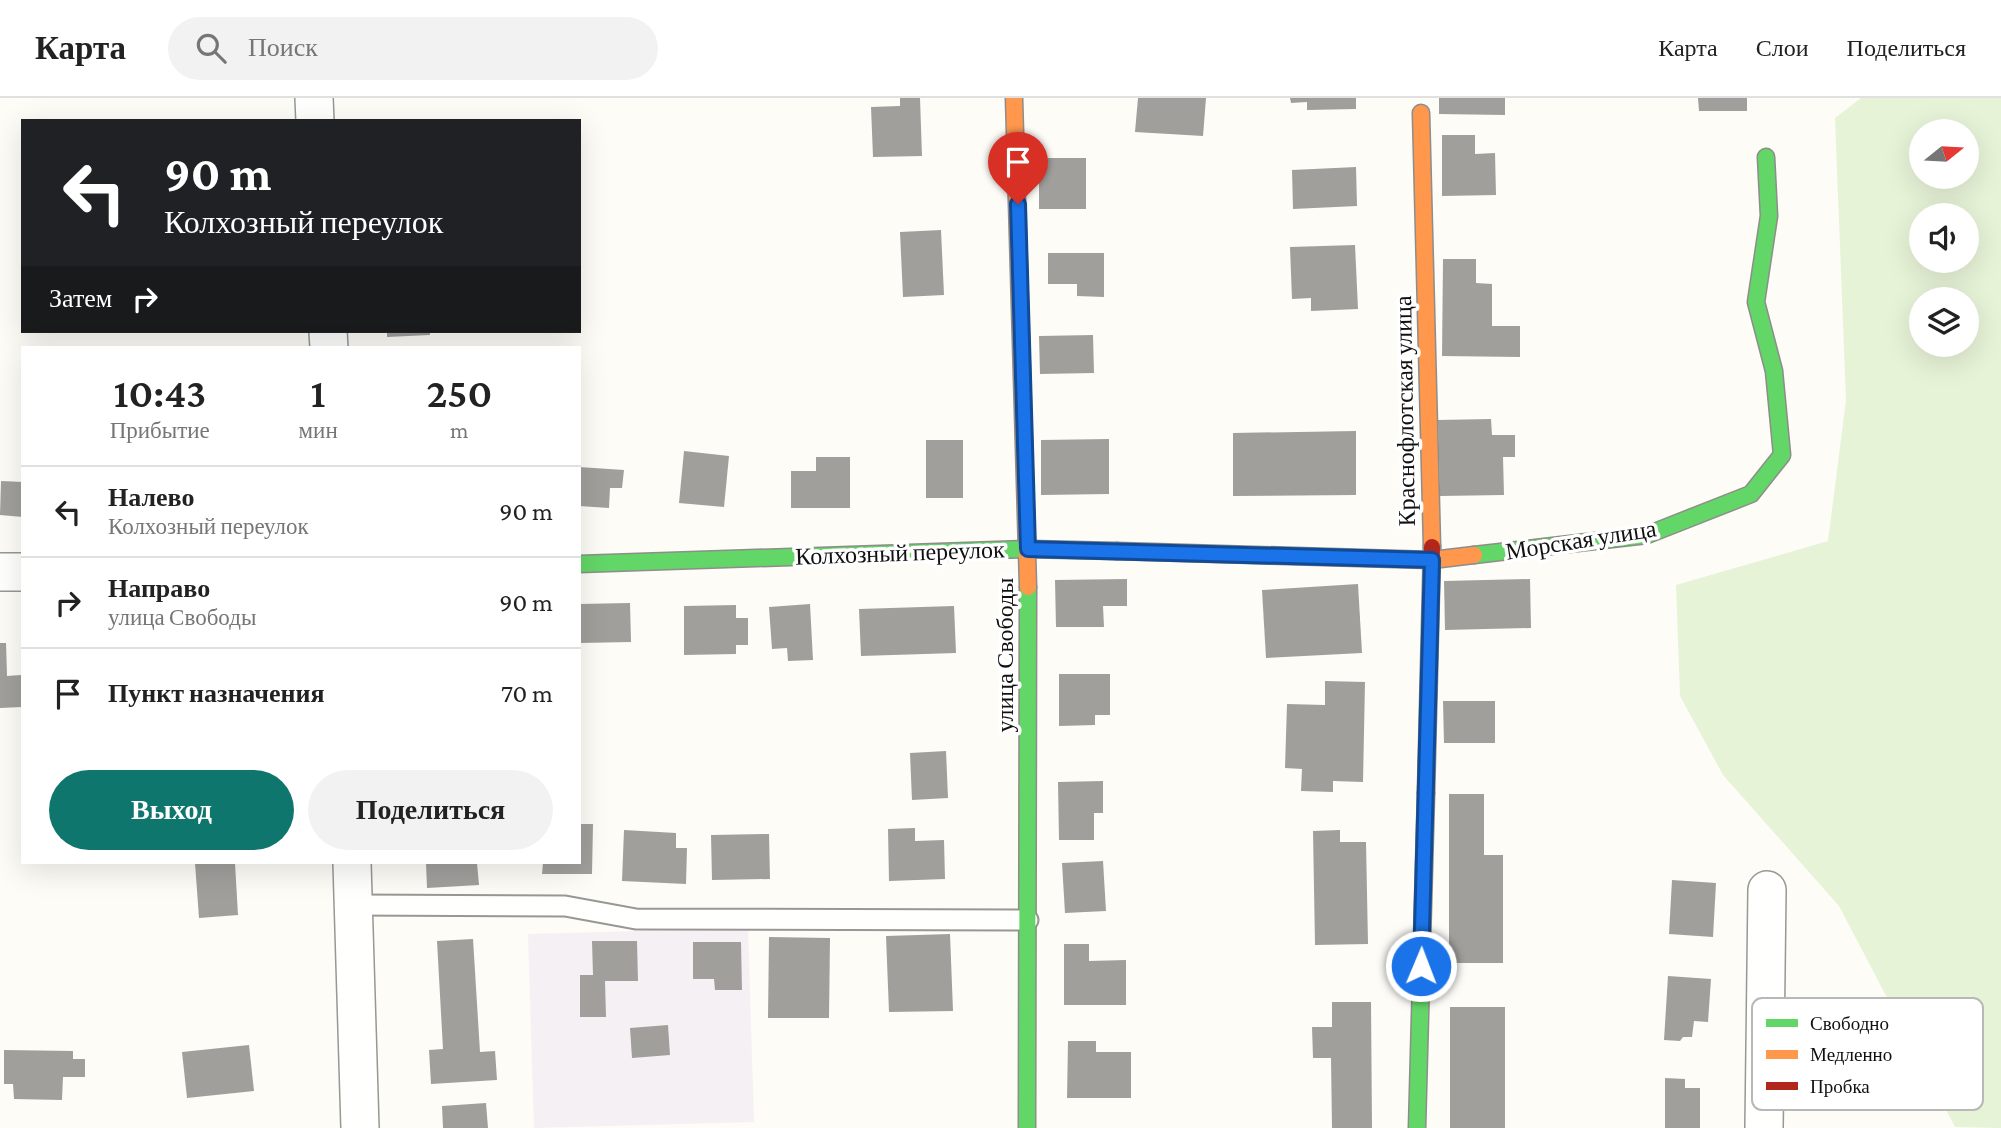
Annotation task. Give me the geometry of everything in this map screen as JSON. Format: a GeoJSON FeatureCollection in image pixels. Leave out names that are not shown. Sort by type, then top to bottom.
{"type":"FeatureCollection","features":[{"type":"Feature","properties":{"kind":"street"},"geometry":{"type":"LineString","coordinates":[[314,98],[315,119]]}},
{"type":"Feature","properties":{"kind":"street","name":"улица Свободы"},"geometry":{"type":"LineString","coordinates":[[1014,98],[1028,549],[1027,1128]]}},
{"type":"Feature","properties":{"kind":"street","name":"Краснофлотская улица"},"geometry":{"type":"LineString","coordinates":[[1417,1128],[1432,560],[1420,113]]}},
{"type":"Feature","properties":{"kind":"street","name":"Морская улица"},"geometry":{"type":"LineString","coordinates":[[1432,560],[1647,535],[1751,494],[1782,455],[1774,371],[1756,302],[1769,216],[1766,157]]}},
{"type":"Feature","properties":{"kind":"street","name":"Колхозный переулок"},"geometry":{"type":"LineString","coordinates":[[581,564],[1028,549],[1432,560]]}},
{"type":"Feature","properties":{"kind":"street"},"geometry":{"type":"LineString","coordinates":[[0,572],[21,572]]}},
{"type":"Feature","properties":{"kind":"street"},"geometry":{"type":"LineString","coordinates":[[352,864],[360,1128]]}},
{"type":"Feature","properties":{"kind":"street"},"geometry":{"type":"LineString","coordinates":[[1766,998],[1767,890]]}},
{"type":"Feature","properties":{"kind":"street"},"geometry":{"type":"LineString","coordinates":[[1764,1110],[1764,1128]]}},
{"type":"Feature","properties":{"kind":"lane"},"geometry":{"type":"LineString","coordinates":[[353,905],[565,906],[636,919],[1028,920]]}},
{"type":"Feature","properties":{"kind":"shaded area"},"geometry":{"type":"Polygon","coordinates":[[[748,928],[754,1122],[534,1128],[528,934],[748,928]]]}},
{"type":"Feature","properties":{"kind":"green space"},"geometry":{"type":"Polygon","coordinates":[[[1861,98],[2001,98],[2001,1128],[1955,1127],[1946,1110],[1983,1110],[1983,998],[1887,998],[1839,906],[1723,775],[1680,696],[1676,585],[1828,541],[1846,400],[1835,118],[1861,98]]]}},
{"type":"Feature","properties":{"kind":"building"},"geometry":{"type":"Polygon","coordinates":[[[900,98],[920,98],[922,156],[873,157],[871,107],[900,106],[900,98]]]}},
{"type":"Feature","properties":{"kind":"building"},"geometry":{"type":"Polygon","coordinates":[[[1138,98],[1206,98],[1203,136],[1135,132],[1138,98]]]}},
{"type":"Feature","properties":{"kind":"building"},"geometry":{"type":"Polygon","coordinates":[[[1290,98],[1356,98],[1356,109],[1307,110],[1307,102],[1291,103],[1290,98]]]}},
{"type":"Feature","properties":{"kind":"building"},"geometry":{"type":"Polygon","coordinates":[[[1439,98],[1505,98],[1505,115],[1439,114],[1439,98]]]}},
{"type":"Feature","properties":{"kind":"building"},"geometry":{"type":"Polygon","coordinates":[[[1698,98],[1747,98],[1747,111],[1699,111],[1698,98]]]}},
{"type":"Feature","properties":{"kind":"building"},"geometry":{"type":"Polygon","coordinates":[[[1442,135],[1475,135],[1475,154],[1495,153],[1496,195],[1442,196],[1442,135]]]}},
{"type":"Feature","properties":{"kind":"building"},"geometry":{"type":"Polygon","coordinates":[[[1039,158],[1086,158],[1086,209],[1039,209],[1039,158]]]}},
{"type":"Feature","properties":{"kind":"building"},"geometry":{"type":"Polygon","coordinates":[[[1356,167],[1357,206],[1293,209],[1292,170],[1356,167]]]}},
{"type":"Feature","properties":{"kind":"building"},"geometry":{"type":"Polygon","coordinates":[[[941,230],[944,295],[903,297],[900,232],[941,230]]]}},
{"type":"Feature","properties":{"kind":"building"},"geometry":{"type":"Polygon","coordinates":[[[1355,245],[1358,309],[1311,311],[1311,298],[1292,299],[1290,247],[1355,245]]]}},
{"type":"Feature","properties":{"kind":"building"},"geometry":{"type":"Polygon","coordinates":[[[1048,253],[1104,253],[1104,297],[1077,296],[1077,284],[1048,284],[1048,253]]]}},
{"type":"Feature","properties":{"kind":"building"},"geometry":{"type":"Polygon","coordinates":[[[1443,259],[1476,259],[1476,283],[1492,284],[1492,326],[1520,326],[1520,357],[1442,356],[1443,259]]]}},
{"type":"Feature","properties":{"kind":"building"},"geometry":{"type":"Polygon","coordinates":[[[387,333],[430,333],[430,335],[387,337],[387,333]]]}},
{"type":"Feature","properties":{"kind":"building"},"geometry":{"type":"Polygon","coordinates":[[[1093,335],[1094,373],[1040,374],[1039,336],[1093,335]]]}},
{"type":"Feature","properties":{"kind":"building"},"geometry":{"type":"Polygon","coordinates":[[[1491,419],[1492,435],[1515,435],[1515,457],[1503,457],[1504,495],[1440,496],[1438,420],[1491,419]]]}},
{"type":"Feature","properties":{"kind":"building"},"geometry":{"type":"Polygon","coordinates":[[[1356,431],[1356,495],[1233,496],[1233,433],[1356,431]]]}},
{"type":"Feature","properties":{"kind":"building"},"geometry":{"type":"Polygon","coordinates":[[[1109,439],[1109,494],[1041,495],[1041,440],[1109,439]]]}},
{"type":"Feature","properties":{"kind":"building"},"geometry":{"type":"Polygon","coordinates":[[[926,440],[963,440],[963,498],[926,498],[926,440]]]}},
{"type":"Feature","properties":{"kind":"building"},"geometry":{"type":"Polygon","coordinates":[[[684,451],[729,456],[724,507],[679,503],[684,451]]]}},
{"type":"Feature","properties":{"kind":"building"},"geometry":{"type":"Polygon","coordinates":[[[816,457],[850,457],[850,508],[791,508],[791,471],[816,471],[816,457]]]}},
{"type":"Feature","properties":{"kind":"building"},"geometry":{"type":"Polygon","coordinates":[[[581,467],[624,470],[622,488],[610,488],[609,508],[581,506],[581,467]]]}},
{"type":"Feature","properties":{"kind":"building"},"geometry":{"type":"Polygon","coordinates":[[[1,481],[21,482],[21,517],[0,515],[1,481]]]}},
{"type":"Feature","properties":{"kind":"building"},"geometry":{"type":"Polygon","coordinates":[[[1127,579],[1127,606],[1103,606],[1104,627],[1056,627],[1055,580],[1127,579]]]}},
{"type":"Feature","properties":{"kind":"building"},"geometry":{"type":"Polygon","coordinates":[[[1530,579],[1531,628],[1445,630],[1444,581],[1530,579]]]}},
{"type":"Feature","properties":{"kind":"building"},"geometry":{"type":"Polygon","coordinates":[[[1358,584],[1362,653],[1266,658],[1262,590],[1358,584]]]}},
{"type":"Feature","properties":{"kind":"building"},"geometry":{"type":"Polygon","coordinates":[[[630,603],[631,642],[581,643],[581,604],[630,603]]]}},
{"type":"Feature","properties":{"kind":"building"},"geometry":{"type":"Polygon","coordinates":[[[810,604],[813,660],[788,661],[787,648],[772,649],[769,607],[810,604]]]}},
{"type":"Feature","properties":{"kind":"building"},"geometry":{"type":"Polygon","coordinates":[[[736,605],[736,618],[748,618],[748,645],[736,645],[736,654],[684,655],[684,606],[736,605]]]}},
{"type":"Feature","properties":{"kind":"building"},"geometry":{"type":"Polygon","coordinates":[[[954,606],[956,653],[861,656],[859,609],[954,606]]]}},
{"type":"Feature","properties":{"kind":"building"},"geometry":{"type":"Polygon","coordinates":[[[0,643],[6,643],[7,676],[21,675],[21,707],[0,708],[0,643]]]}},
{"type":"Feature","properties":{"kind":"building"},"geometry":{"type":"Polygon","coordinates":[[[1059,674],[1110,674],[1110,715],[1095,715],[1095,725],[1059,726],[1059,674]]]}},
{"type":"Feature","properties":{"kind":"building"},"geometry":{"type":"Polygon","coordinates":[[[1325,681],[1365,682],[1363,782],[1333,781],[1333,792],[1301,791],[1302,769],[1285,768],[1287,704],[1325,705],[1325,681]]]}},
{"type":"Feature","properties":{"kind":"building"},"geometry":{"type":"Polygon","coordinates":[[[1443,701],[1495,701],[1495,743],[1444,743],[1443,701]]]}},
{"type":"Feature","properties":{"kind":"building"},"geometry":{"type":"Polygon","coordinates":[[[946,751],[948,798],[912,800],[910,753],[946,751]]]}},
{"type":"Feature","properties":{"kind":"building"},"geometry":{"type":"Polygon","coordinates":[[[1103,781],[1103,813],[1094,813],[1094,840],[1059,840],[1058,782],[1103,781]]]}},
{"type":"Feature","properties":{"kind":"building"},"geometry":{"type":"Polygon","coordinates":[[[1449,794],[1484,794],[1484,855],[1503,855],[1503,963],[1449,963],[1449,794]]]}},
{"type":"Feature","properties":{"kind":"building"},"geometry":{"type":"Polygon","coordinates":[[[581,824],[593,824],[592,874],[542,874],[543,864],[581,864],[581,824]]]}},
{"type":"Feature","properties":{"kind":"building"},"geometry":{"type":"Polygon","coordinates":[[[915,828],[915,841],[944,840],[945,879],[889,881],[888,829],[915,828]]]}},
{"type":"Feature","properties":{"kind":"building"},"geometry":{"type":"Polygon","coordinates":[[[624,830],[676,833],[676,848],[687,848],[686,884],[622,881],[624,830]]]}},
{"type":"Feature","properties":{"kind":"building"},"geometry":{"type":"Polygon","coordinates":[[[1340,830],[1340,842],[1366,842],[1368,944],[1315,945],[1313,831],[1340,830]]]}},
{"type":"Feature","properties":{"kind":"building"},"geometry":{"type":"Polygon","coordinates":[[[769,834],[770,879],[712,880],[711,835],[769,834]]]}},
{"type":"Feature","properties":{"kind":"building"},"geometry":{"type":"Polygon","coordinates":[[[1103,861],[1106,911],[1065,913],[1062,863],[1103,861]]]}},
{"type":"Feature","properties":{"kind":"building"},"geometry":{"type":"Polygon","coordinates":[[[195,864],[235,864],[238,915],[199,918],[195,864]]]}},
{"type":"Feature","properties":{"kind":"building"},"geometry":{"type":"Polygon","coordinates":[[[426,864],[477,864],[479,885],[427,888],[426,864]]]}},
{"type":"Feature","properties":{"kind":"building"},"geometry":{"type":"Polygon","coordinates":[[[1672,880],[1716,883],[1713,937],[1669,934],[1672,880]]]}},
{"type":"Feature","properties":{"kind":"building"},"geometry":{"type":"Polygon","coordinates":[[[950,934],[953,1011],[889,1012],[886,936],[950,934]]]}},
{"type":"Feature","properties":{"kind":"building"},"geometry":{"type":"Polygon","coordinates":[[[769,937],[830,938],[829,1018],[768,1018],[769,937]]]}},
{"type":"Feature","properties":{"kind":"building"},"geometry":{"type":"Polygon","coordinates":[[[473,939],[480,1052],[495,1051],[497,1080],[431,1084],[429,1050],[443,1049],[437,941],[473,939]]]}},
{"type":"Feature","properties":{"kind":"building"},"geometry":{"type":"Polygon","coordinates":[[[592,941],[637,941],[638,981],[605,981],[606,1017],[580,1017],[580,975],[593,975],[592,941]]]}},
{"type":"Feature","properties":{"kind":"building"},"geometry":{"type":"Polygon","coordinates":[[[693,942],[741,942],[742,990],[715,990],[714,979],[693,979],[693,942]]]}},
{"type":"Feature","properties":{"kind":"building"},"geometry":{"type":"Polygon","coordinates":[[[1064,944],[1089,944],[1089,961],[1126,960],[1126,1005],[1064,1005],[1064,944]]]}},
{"type":"Feature","properties":{"kind":"building"},"geometry":{"type":"Polygon","coordinates":[[[1668,976],[1711,979],[1708,1022],[1694,1021],[1692,1037],[1683,1037],[1680,1041],[1664,1040],[1668,976]]]}},
{"type":"Feature","properties":{"kind":"building"},"geometry":{"type":"Polygon","coordinates":[[[1332,1002],[1371,1002],[1372,1128],[1332,1128],[1331,1058],[1313,1058],[1312,1027],[1332,1027],[1332,1002]]]}},
{"type":"Feature","properties":{"kind":"building"},"geometry":{"type":"Polygon","coordinates":[[[1450,1007],[1505,1007],[1505,1128],[1450,1128],[1450,1007]]]}},
{"type":"Feature","properties":{"kind":"building"},"geometry":{"type":"Polygon","coordinates":[[[668,1025],[670,1055],[632,1058],[630,1028],[668,1025]]]}},
{"type":"Feature","properties":{"kind":"building"},"geometry":{"type":"Polygon","coordinates":[[[1068,1041],[1096,1041],[1096,1052],[1131,1052],[1131,1098],[1067,1098],[1068,1041]]]}},
{"type":"Feature","properties":{"kind":"building"},"geometry":{"type":"Polygon","coordinates":[[[249,1045],[254,1091],[187,1098],[182,1052],[249,1045]]]}},
{"type":"Feature","properties":{"kind":"building"},"geometry":{"type":"Polygon","coordinates":[[[4,1050],[73,1051],[73,1059],[85,1059],[85,1077],[63,1077],[62,1100],[14,1099],[13,1084],[4,1084],[4,1050]]]}},
{"type":"Feature","properties":{"kind":"building"},"geometry":{"type":"Polygon","coordinates":[[[1665,1078],[1685,1079],[1685,1088],[1700,1088],[1700,1128],[1665,1128],[1665,1078]]]}},
{"type":"Feature","properties":{"kind":"building"},"geometry":{"type":"Polygon","coordinates":[[[486,1103],[488,1128],[443,1128],[442,1106],[486,1103]]]}},
{"type":"Feature","properties":{"kind":"traffic: fast"},"geometry":{"type":"LineString","coordinates":[[1474,555],[1647,535],[1751,494],[1782,455],[1774,371],[1756,302],[1769,216],[1766,157]]}},
{"type":"Feature","properties":{"kind":"traffic: fast"},"geometry":{"type":"LineString","coordinates":[[581,564],[1028,549],[1117,551]]}},
{"type":"Feature","properties":{"kind":"traffic: fast"},"geometry":{"type":"LineString","coordinates":[[1027,1128],[1028,587]]}},
{"type":"Feature","properties":{"kind":"traffic: fast"},"geometry":{"type":"LineString","coordinates":[[1417,1128],[1426,793]]}},
{"type":"Feature","properties":{"kind":"traffic: slow"},"geometry":{"type":"LineString","coordinates":[[1014,98],[1028,587]]}},
{"type":"Feature","properties":{"kind":"traffic: slow"},"geometry":{"type":"LineString","coordinates":[[1421,113],[1432,547]]}},
{"type":"Feature","properties":{"kind":"traffic: slow"},"geometry":{"type":"LineString","coordinates":[[1117,551],[1432,560],[1474,555]]}},
{"type":"Feature","properties":{"kind":"traffic: jam"},"geometry":{"type":"LineString","coordinates":[[1426,793],[1432,547]]}},
{"type":"Feature","properties":{"kind":"route"},"geometry":{"type":"LineString","coordinates":[[1018,204],[1028,549],[1432,560],[1421,966]]}}]}
